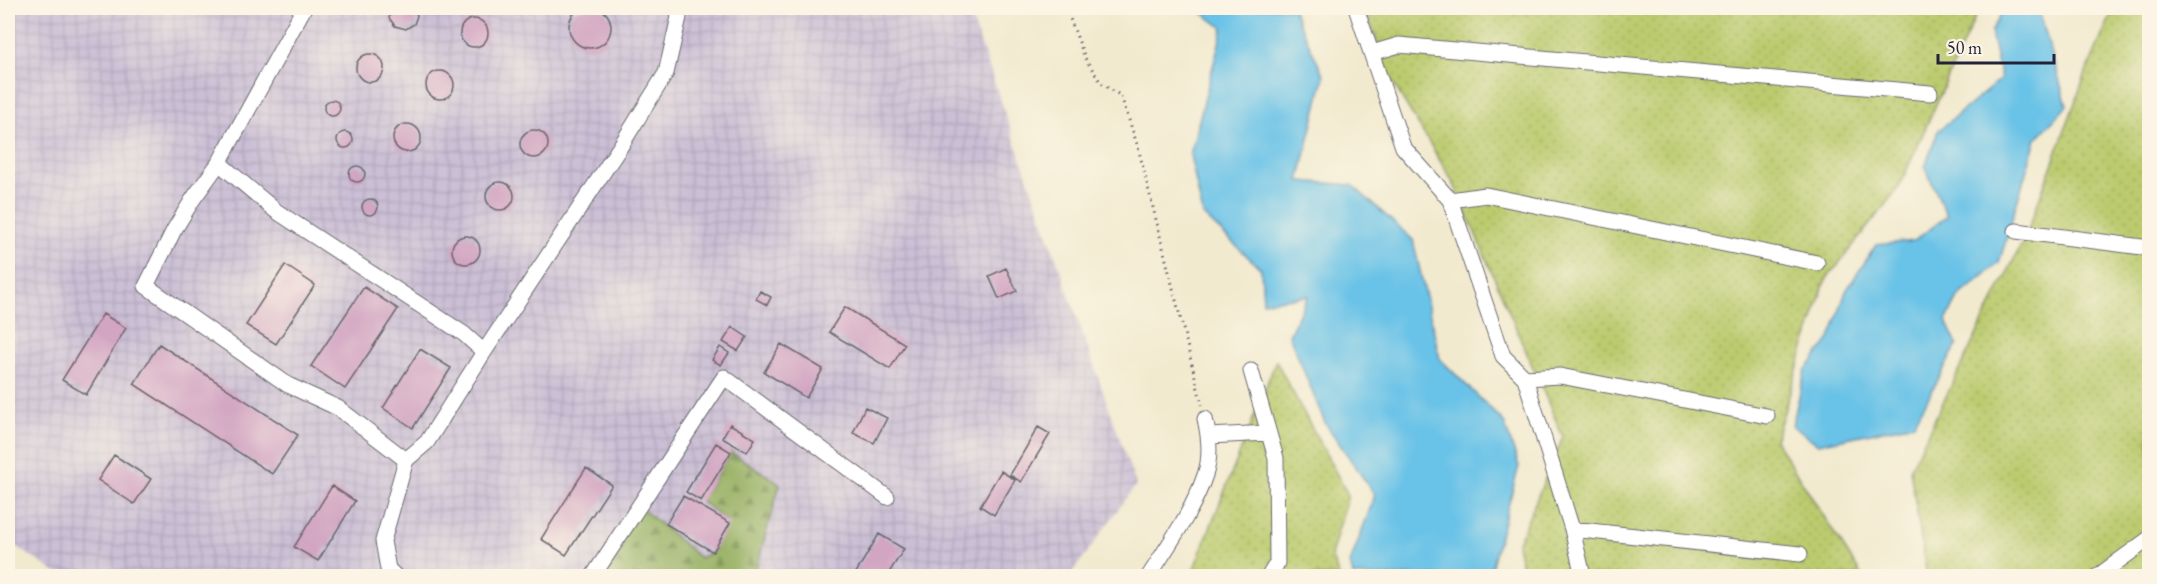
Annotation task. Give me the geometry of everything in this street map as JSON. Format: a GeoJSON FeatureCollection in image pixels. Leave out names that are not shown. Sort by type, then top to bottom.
{"type":"FeatureCollection","features":[{"type":"Feature","properties":{"kind":"street"},"geometry":{"type":"LineString","coordinates":[[304,8],[219,163],[174,230],[146,286],[288,386],[338,408],[406,459]]}},
{"type":"Feature","properties":{"kind":"street"},"geometry":{"type":"LineString","coordinates":[[395,576],[388,569],[383,541],[406,459],[427,442],[666,73],[679,17],[677,8]]}},
{"type":"Feature","properties":{"kind":"street"},"geometry":{"type":"LineString","coordinates":[[1356,8],[1403,147],[1450,200],[1503,356],[1525,378],[1572,529],[1582,576]]}},
{"type":"Feature","properties":{"kind":"street"},"geometry":{"type":"LineString","coordinates":[[1372,53],[1399,45],[1930,93]]}},
{"type":"Feature","properties":{"kind":"street"},"geometry":{"type":"LineString","coordinates":[[219,163],[276,211],[464,334],[484,351]]}},
{"type":"Feature","properties":{"kind":"street"},"geometry":{"type":"LineString","coordinates":[[1450,200],[1486,195],[1817,263]]}},
{"type":"Feature","properties":{"kind":"street"},"geometry":{"type":"LineString","coordinates":[[2016,231],[2150,248]]}},
{"type":"Feature","properties":{"kind":"street"},"geometry":{"type":"LineString","coordinates":[[1251,371],[1276,458],[1277,563],[1269,576]]}},
{"type":"Feature","properties":{"kind":"street"},"geometry":{"type":"LineString","coordinates":[[1525,378],[1560,376],[1767,416]]}},
{"type":"Feature","properties":{"kind":"street"},"geometry":{"type":"LineString","coordinates":[[593,576],[724,377],[887,497]]}},
{"type":"Feature","properties":{"kind":"street"},"geometry":{"type":"LineString","coordinates":[[1149,576],[1188,511],[1206,473],[1209,436],[1205,419]]}},
{"type":"Feature","properties":{"kind":"street"},"geometry":{"type":"LineString","coordinates":[[1209,436],[1269,433]]}},
{"type":"Feature","properties":{"kind":"street"},"geometry":{"type":"LineString","coordinates":[[1572,529],[1800,554]]}},
{"type":"Feature","properties":{"kind":"street"},"geometry":{"type":"LineString","coordinates":[[2098,576],[2150,537]]}},
{"type":"Feature","properties":{"kind":"path"},"geometry":{"type":"LineString","coordinates":[[1066,8],[1085,58],[1101,83],[1121,96],[1135,137],[1205,419]]}},
{"type":"Feature","properties":{"kind":"shaded area"},"geometry":{"type":"Polygon","coordinates":[[[12,8],[968,8],[1136,485],[1070,576],[61,576],[8,541],[8,44],[12,8]]]}},
{"type":"Feature","properties":{"kind":"green space"},"geometry":{"type":"Polygon","coordinates":[[[1365,8],[1979,8],[1899,187],[1825,281],[1775,440],[1862,576],[1524,576],[1517,545],[1563,437],[1453,182],[1390,78],[1365,8]]]}},
{"type":"Feature","properties":{"kind":"green space"},"geometry":{"type":"Polygon","coordinates":[[[2114,8],[2149,8],[2149,576],[1927,576],[1910,469],[2026,235],[2086,73],[2114,8]]]}},
{"type":"Feature","properties":{"kind":"green space"},"geometry":{"type":"Polygon","coordinates":[[[1276,361],[1348,495],[1331,556],[1339,576],[1191,576],[1276,361]]]}},
{"type":"Feature","properties":{"kind":"green space"},"geometry":{"type":"Polygon","coordinates":[[[731,452],[780,484],[754,576],[593,576],[639,506],[700,558],[713,552],[729,523],[701,501],[731,452]]]}},
{"type":"Feature","properties":{"kind":"water"},"geometry":{"type":"Polygon","coordinates":[[[1195,8],[1292,8],[1324,76],[1299,181],[1352,185],[1413,240],[1440,359],[1504,422],[1519,466],[1489,576],[1353,576],[1350,563],[1375,495],[1325,423],[1289,335],[1308,296],[1263,302],[1261,269],[1203,215],[1190,155],[1223,28],[1195,8]]]}},
{"type":"Feature","properties":{"kind":"water"},"geometry":{"type":"Polygon","coordinates":[[[2004,8],[2038,8],[2067,106],[2036,139],[1999,263],[1959,296],[1946,321],[1957,345],[1914,424],[1818,444],[1792,426],[1805,371],[1830,339],[1846,291],[1876,245],[1914,241],[1947,216],[1925,167],[1938,131],[2001,79],[1991,32],[2004,8]]]}},
{"type":"Feature","properties":{"kind":"building"},"geometry":{"type":"Polygon","coordinates":[[[590,6],[598,7],[605,12],[610,19],[610,35],[605,42],[598,47],[590,48],[582,47],[575,42],[570,35],[569,27],[570,19],[575,12],[582,7],[590,6]]]}},
{"type":"Feature","properties":{"kind":"building"},"geometry":{"type":"Polygon","coordinates":[[[392,8],[415,8],[417,16],[414,24],[406,29],[395,26],[389,18],[392,8]]]}},
{"type":"Feature","properties":{"kind":"building"},"geometry":{"type":"Polygon","coordinates":[[[474,19],[484,23],[488,33],[484,43],[474,47],[464,43],[460,33],[464,23],[474,19]]]}},
{"type":"Feature","properties":{"kind":"building"},"geometry":{"type":"Polygon","coordinates":[[[370,54],[380,58],[384,68],[380,78],[370,82],[360,78],[356,68],[360,58],[370,54]]]}},
{"type":"Feature","properties":{"kind":"building"},"geometry":{"type":"Polygon","coordinates":[[[440,71],[450,75],[454,85],[450,95],[440,99],[430,95],[426,85],[430,75],[440,71]]]}},
{"type":"Feature","properties":{"kind":"building"},"geometry":{"type":"Polygon","coordinates":[[[329,100],[335,100],[340,108],[338,114],[329,116],[324,111],[324,105],[329,100]]]}},
{"type":"Feature","properties":{"kind":"building"},"geometry":{"type":"Polygon","coordinates":[[[407,124],[417,128],[421,138],[417,148],[407,152],[397,148],[393,138],[397,128],[407,124]]]}},
{"type":"Feature","properties":{"kind":"building"},"geometry":{"type":"Polygon","coordinates":[[[534,130],[544,134],[548,144],[544,154],[534,158],[524,154],[520,144],[524,134],[534,130]]]}},
{"type":"Feature","properties":{"kind":"building"},"geometry":{"type":"Polygon","coordinates":[[[342,132],[348,132],[353,140],[351,146],[342,148],[337,143],[337,137],[342,132]]]}},
{"type":"Feature","properties":{"kind":"building"},"geometry":{"type":"Polygon","coordinates":[[[354,166],[360,166],[365,174],[363,180],[354,182],[349,177],[349,171],[354,166]]]}},
{"type":"Feature","properties":{"kind":"building"},"geometry":{"type":"Polygon","coordinates":[[[500,182],[510,186],[514,196],[510,206],[500,210],[490,206],[486,196],[490,186],[500,182]]]}},
{"type":"Feature","properties":{"kind":"building"},"geometry":{"type":"Polygon","coordinates":[[[367,199],[373,199],[378,207],[376,213],[367,215],[362,210],[362,204],[367,199]]]}},
{"type":"Feature","properties":{"kind":"building"},"geometry":{"type":"Polygon","coordinates":[[[466,236],[476,240],[480,250],[476,260],[466,264],[456,260],[452,250],[456,240],[466,236]]]}},
{"type":"Feature","properties":{"kind":"building"},"geometry":{"type":"Polygon","coordinates":[[[285,265],[315,285],[276,344],[246,325],[285,265]]]}},
{"type":"Feature","properties":{"kind":"building"},"geometry":{"type":"Polygon","coordinates":[[[1006,268],[1017,291],[999,299],[989,276],[1006,268]]]}},
{"type":"Feature","properties":{"kind":"building"},"geometry":{"type":"Polygon","coordinates":[[[364,287],[398,309],[345,389],[311,366],[364,287]]]}},
{"type":"Feature","properties":{"kind":"building"},"geometry":{"type":"Polygon","coordinates":[[[760,291],[771,297],[767,305],[756,299],[760,291]]]}},
{"type":"Feature","properties":{"kind":"building"},"geometry":{"type":"Polygon","coordinates":[[[845,307],[905,344],[890,369],[829,332],[845,307]]]}},
{"type":"Feature","properties":{"kind":"building"},"geometry":{"type":"Polygon","coordinates":[[[103,314],[126,328],[86,395],[62,380],[103,314]]]}},
{"type":"Feature","properties":{"kind":"building"},"geometry":{"type":"Polygon","coordinates":[[[732,327],[747,337],[738,351],[723,342],[732,327]]]}},
{"type":"Feature","properties":{"kind":"building"},"geometry":{"type":"Polygon","coordinates":[[[159,344],[298,435],[272,474],[134,384],[159,344]]]}},
{"type":"Feature","properties":{"kind":"building"},"geometry":{"type":"Polygon","coordinates":[[[781,344],[823,369],[806,398],[764,372],[781,344]]]}},
{"type":"Feature","properties":{"kind":"building"},"geometry":{"type":"Polygon","coordinates":[[[720,347],[729,353],[721,365],[712,360],[720,347]]]}},
{"type":"Feature","properties":{"kind":"building"},"geometry":{"type":"Polygon","coordinates":[[[420,349],[451,368],[413,428],[383,408],[420,349]]]}},
{"type":"Feature","properties":{"kind":"building"},"geometry":{"type":"Polygon","coordinates":[[[865,407],[887,418],[874,443],[853,433],[865,407]]]}},
{"type":"Feature","properties":{"kind":"building"},"geometry":{"type":"Polygon","coordinates":[[[730,424],[755,439],[747,452],[722,438],[730,424]]]}},
{"type":"Feature","properties":{"kind":"building"},"geometry":{"type":"Polygon","coordinates":[[[1038,427],[1050,434],[1021,482],[1010,475],[1038,427]]]}},
{"type":"Feature","properties":{"kind":"building"},"geometry":{"type":"Polygon","coordinates":[[[716,443],[731,452],[701,501],[686,492],[716,443]]]}},
{"type":"Feature","properties":{"kind":"building"},"geometry":{"type":"Polygon","coordinates":[[[114,455],[151,479],[134,504],[98,480],[114,455]]]}},
{"type":"Feature","properties":{"kind":"building"},"geometry":{"type":"Polygon","coordinates":[[[586,468],[612,485],[566,555],[541,539],[586,468]]]}},
{"type":"Feature","properties":{"kind":"building"},"geometry":{"type":"Polygon","coordinates":[[[1001,471],[1015,480],[994,515],[980,506],[1001,471]]]}},
{"type":"Feature","properties":{"kind":"building"},"geometry":{"type":"Polygon","coordinates":[[[332,486],[355,501],[318,561],[294,547],[332,486]]]}},
{"type":"Feature","properties":{"kind":"building"},"geometry":{"type":"Polygon","coordinates":[[[683,496],[730,523],[713,552],[666,524],[683,496]]]}},
{"type":"Feature","properties":{"kind":"building"},"geometry":{"type":"Polygon","coordinates":[[[879,534],[904,549],[887,576],[854,576],[879,534]]]}}]}
